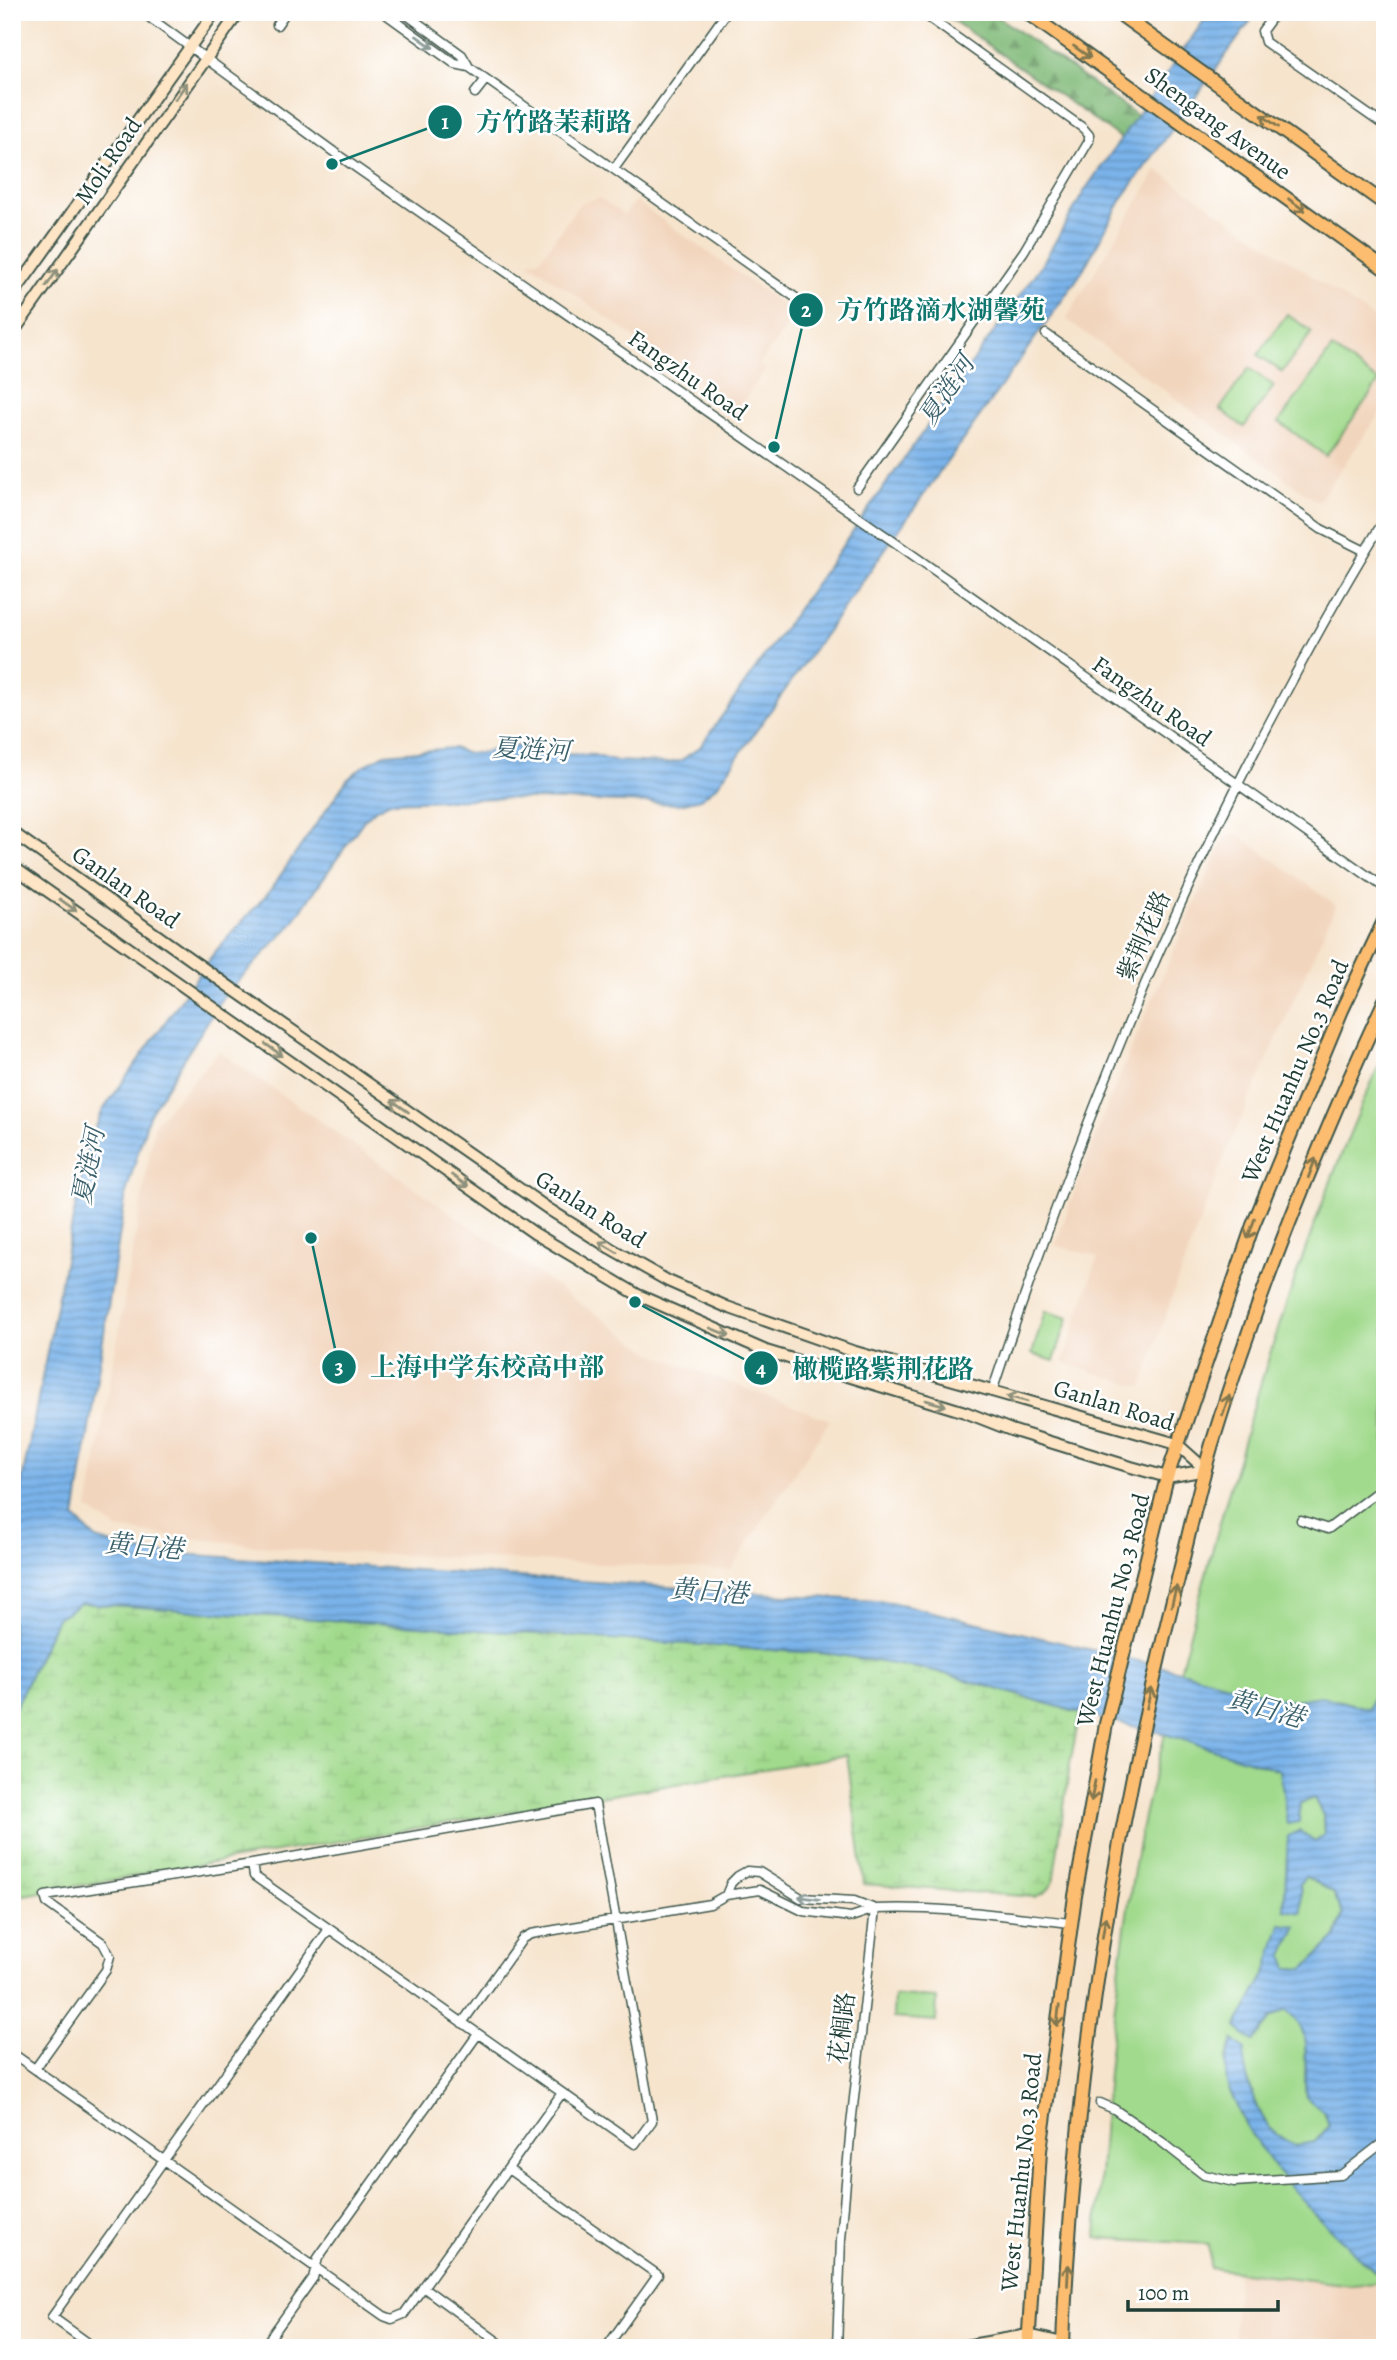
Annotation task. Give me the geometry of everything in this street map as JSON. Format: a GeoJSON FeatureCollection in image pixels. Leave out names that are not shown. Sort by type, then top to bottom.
{"type":"FeatureCollection","features":[{"type":"Feature","properties":{"kind":"main road","name":"Moli Road"},"geometry":{"type":"LineString","coordinates":[[12,296],[215,12]]}},
{"type":"Feature","properties":{"kind":"main road","name":"Moli Road"},"geometry":{"type":"LineString","coordinates":[[12,334],[239,12]]}},
{"type":"Feature","properties":{"kind":"main road","name":"Shengang Avenue"},"geometry":{"type":"LineString","coordinates":[[1026,12],[1385,269]]}},
{"type":"Feature","properties":{"kind":"main road","name":"Shengang Avenue"},"geometry":{"type":"LineString","coordinates":[[1117,12],[1385,204]]}},
{"type":"Feature","properties":{"kind":"main road","name":"Ganlan Road"},"geometry":{"type":"LineString","coordinates":[[12,832],[550,1210],[668,1281],[727,1307],[852,1351],[1177,1444],[1206,1470]]}},
{"type":"Feature","properties":{"kind":"main road","name":"Ganlan Road"},"geometry":{"type":"LineString","coordinates":[[12,866],[534,1233],[638,1295],[766,1350],[965,1412],[1023,1434],[1167,1477],[1206,1470]]}},
{"type":"Feature","properties":{"kind":"main road","name":"West Huanhu No.3 Road"},"geometry":{"type":"LineString","coordinates":[[1028,2341],[1040,2151],[1070,1923],[1106,1724],[1167,1477],[1253,1225],[1332,1034],[1385,919]]}},
{"type":"Feature","properties":{"kind":"main road"},"geometry":{"type":"LineString","coordinates":[[953,2348],[1028,2341],[1059,2346],[1087,2051],[1121,1829],[1157,1662],[1212,1445],[1269,1278],[1332,1118],[1385,1000]]}},
{"type":"Feature","properties":{"kind":"street","name":"Fangzhu Road"},"geometry":{"type":"LineString","coordinates":[[142,12],[338,155],[852,512],[1385,888]]}},
{"type":"Feature","properties":{"kind":"street"},"geometry":{"type":"LineString","coordinates":[[277,25],[286,12]]}},
{"type":"Feature","properties":{"kind":"street"},"geometry":{"type":"LineString","coordinates":[[383,12],[456,64],[469,67],[806,305]]}},
{"type":"Feature","properties":{"kind":"street"},"geometry":{"type":"LineString","coordinates":[[402,12],[462,55],[469,67]]}},
{"type":"Feature","properties":{"kind":"street"},"geometry":{"type":"LineString","coordinates":[[614,169],[727,12]]}},
{"type":"Feature","properties":{"kind":"street"},"geometry":{"type":"LineString","coordinates":[[857,488],[1024,251],[1089,135],[1083,128],[921,12]]}},
{"type":"Feature","properties":{"kind":"street"},"geometry":{"type":"LineString","coordinates":[[1276,12],[1262,31],[1265,41],[1385,126]]}},
{"type":"Feature","properties":{"kind":"street"},"geometry":{"type":"LineString","coordinates":[[475,93],[486,79]]}},
{"type":"Feature","properties":{"kind":"street"},"geometry":{"type":"LineString","coordinates":[[1046,334],[1321,529],[1365,551]]}},
{"type":"Feature","properties":{"kind":"street","name":"紫荆花路"},"geometry":{"type":"LineString","coordinates":[[992,1392],[1071,1163],[1160,945],[1236,785],[1385,519]]}},
{"type":"Feature","properties":{"kind":"street"},"geometry":{"type":"LineString","coordinates":[[1301,1520],[1328,1529],[1385,1486]]}},
{"type":"Feature","properties":{"kind":"street"},"geometry":{"type":"LineString","coordinates":[[35,2069],[106,1970],[110,1956],[103,1943],[47,1903],[45,1896],[252,1864],[595,1804],[652,2121],[635,2144],[254,1876],[252,1864]]}},
{"type":"Feature","properties":{"kind":"street"},"geometry":{"type":"LineString","coordinates":[[726,1895],[731,1883],[738,1876],[747,1871],[759,1872],[801,1898],[854,1901],[876,1909]]}},
{"type":"Feature","properties":{"kind":"street"},"geometry":{"type":"LineString","coordinates":[[461,2023],[523,1938],[531,1934],[710,1904],[726,1895],[760,1890],[803,1910],[851,1917],[876,1909],[901,1907],[1070,1923]]}},
{"type":"Feature","properties":{"kind":"street","name":"花榈路"},"geometry":{"type":"LineString","coordinates":[[837,2348],[841,2239],[851,2124],[876,1909]]}},
{"type":"Feature","properties":{"kind":"street"},"geometry":{"type":"LineString","coordinates":[[95,2348],[52,2317],[329,1929]]}},
{"type":"Feature","properties":{"kind":"street"},"geometry":{"type":"LineString","coordinates":[[263,2348],[313,2278],[318,2258],[478,2034]]}},
{"type":"Feature","properties":{"kind":"street"},"geometry":{"type":"LineString","coordinates":[[12,2053],[384,2316],[392,2319],[404,2315],[562,2093]]}},
{"type":"Feature","properties":{"kind":"street"},"geometry":{"type":"LineString","coordinates":[[1100,2103],[1114,2109],[1162,2141],[1204,2175],[1244,2182],[1341,2175],[1385,2141]]}},
{"type":"Feature","properties":{"kind":"street"},"geometry":{"type":"LineString","coordinates":[[508,2169],[658,2275],[606,2348]]}},
{"type":"Feature","properties":{"kind":"street"},"geometry":{"type":"LineString","coordinates":[[423,2287],[506,2348]]}},
{"type":"Feature","properties":{"kind":"shaded area"},"geometry":{"type":"Polygon","coordinates":[[[1157,170],[1385,326],[1385,406],[1318,502],[1066,319],[1157,170]]]}},
{"type":"Feature","properties":{"kind":"shaded area"},"geometry":{"type":"Polygon","coordinates":[[[600,198],[624,215],[635,201],[796,314],[759,365],[765,370],[737,410],[529,262],[540,259],[580,203],[600,198]]]}},
{"type":"Feature","properties":{"kind":"shaded area"},"geometry":{"type":"Polygon","coordinates":[[[1236,833],[1336,905],[1222,1162],[1177,1282],[1142,1387],[1063,1363],[1098,1257],[1055,1245],[1103,1116],[1151,1002],[1224,839],[1236,833]]]}},
{"type":"Feature","properties":{"kind":"shaded area"},"geometry":{"type":"Polygon","coordinates":[[[219,1051],[653,1354],[830,1420],[730,1570],[299,1550],[119,1530],[88,1509],[155,1123],[219,1051]]]}},
{"type":"Feature","properties":{"kind":"shaded area"},"geometry":{"type":"Polygon","coordinates":[[[1238,2271],[1352,2285],[1385,2282],[1385,2348],[1233,2348],[1238,2271]]]}},
{"type":"Feature","properties":{"kind":"green space"},"geometry":{"type":"Polygon","coordinates":[[[941,12],[991,12],[1138,116],[1122,139],[941,12]]]}},
{"type":"Feature","properties":{"kind":"green space"},"geometry":{"type":"Polygon","coordinates":[[[1287,314],[1312,332],[1282,372],[1258,355],[1287,314]]]}},
{"type":"Feature","properties":{"kind":"green space"},"geometry":{"type":"Polygon","coordinates":[[[1332,348],[1379,382],[1326,456],[1279,422],[1332,348]]]}},
{"type":"Feature","properties":{"kind":"green space"},"geometry":{"type":"Polygon","coordinates":[[[1249,368],[1274,386],[1244,427],[1220,409],[1249,368]]]}},
{"type":"Feature","properties":{"kind":"green space"},"geometry":{"type":"Polygon","coordinates":[[[1385,1053],[1385,1656],[1370,1709],[1321,1696],[1290,1701],[1180,1671],[1222,1514],[1269,1357],[1322,1203],[1385,1053]]]}},
{"type":"Feature","properties":{"kind":"green space"},"geometry":{"type":"Polygon","coordinates":[[[1045,1311],[1068,1318],[1054,1361],[1032,1354],[1045,1311]]]}},
{"type":"Feature","properties":{"kind":"green space"},"geometry":{"type":"Polygon","coordinates":[[[81,1603],[833,1654],[935,1671],[1080,1713],[1053,1883],[1046,1892],[1035,1897],[864,1884],[847,1755],[12,1897],[12,1714],[57,1618],[81,1603]]]}},
{"type":"Feature","properties":{"kind":"green space"},"geometry":{"type":"Polygon","coordinates":[[[1165,1734],[1280,1770],[1300,1803],[1314,1798],[1323,1815],[1324,1836],[1315,1842],[1284,1909],[1302,1913],[1300,1884],[1304,1876],[1333,1892],[1343,1914],[1336,1937],[1304,1969],[1288,1968],[1282,1955],[1281,1925],[1266,1973],[1236,2027],[1253,2041],[1271,2018],[1286,2010],[1296,2020],[1304,2035],[1306,2097],[1325,2113],[1329,2126],[1315,2142],[1295,2146],[1280,2137],[1272,2131],[1260,2112],[1233,2040],[1226,2060],[1240,2115],[1259,2146],[1289,2185],[1385,2282],[1352,2285],[1210,2268],[1209,2244],[1096,2238],[1107,2081],[1125,1925],[1143,1821],[1165,1734]]]}},
{"type":"Feature","properties":{"kind":"green space"},"geometry":{"type":"Polygon","coordinates":[[[894,1996],[937,1998],[936,2021],[893,2018],[894,1996]]]}},
{"type":"Feature","properties":{"kind":"water"},"geometry":{"type":"Polygon","coordinates":[[[1210,12],[1257,12],[1122,199],[1082,272],[717,786],[700,799],[680,804],[500,798],[390,802],[376,809],[364,820],[290,926],[223,997],[149,1115],[126,1193],[75,1518],[96,1539],[135,1551],[891,1602],[1180,1671],[1290,1701],[1321,1696],[1369,1709],[1385,1656],[1385,2280],[1321,2220],[1280,2175],[1247,2127],[1230,2092],[1226,2076],[1233,2040],[1245,2050],[1245,2068],[1251,2091],[1271,2130],[1295,2146],[1315,2142],[1329,2126],[1325,2113],[1306,2097],[1304,2036],[1294,2018],[1286,2010],[1271,2018],[1253,2041],[1236,2027],[1266,1973],[1281,1924],[1297,1926],[1283,1955],[1288,1968],[1304,1969],[1336,1937],[1343,1914],[1333,1892],[1305,1876],[1300,1884],[1302,1913],[1284,1910],[1288,1836],[1299,1831],[1315,1842],[1324,1835],[1323,1815],[1314,1798],[1300,1803],[1299,1822],[1287,1824],[1280,1770],[1165,1734],[1080,1713],[935,1671],[833,1654],[81,1603],[57,1618],[12,1714],[12,1506],[20,1491],[87,1147],[103,1110],[214,953],[268,893],[347,780],[362,767],[385,754],[453,748],[465,753],[484,753],[504,744],[527,747],[536,753],[594,755],[613,761],[667,763],[680,761],[700,747],[1044,261],[1085,190],[1210,12]]]}},
{"type":"Feature","properties":{"kind":"place","name":"方竹路茉莉路"},"geometry":{"type":"Point","coordinates":[332,164]}},
{"type":"Feature","properties":{"kind":"place","name":"方竹路滴水湖馨苑"},"geometry":{"type":"Point","coordinates":[774,447]}},
{"type":"Feature","properties":{"kind":"place","name":"上海中学东校高中部"},"geometry":{"type":"Point","coordinates":[311,1238]}},
{"type":"Feature","properties":{"kind":"place","name":"橄榄路紫荆花路"},"geometry":{"type":"Point","coordinates":[635,1302]}},
{"type":"Feature","properties":{"kind":"water label","name":"夏涟河"},"geometry":{"type":"Point","coordinates":[946,390]}},
{"type":"Feature","properties":{"kind":"water label","name":"夏涟河"},"geometry":{"type":"Point","coordinates":[531,749]}},
{"type":"Feature","properties":{"kind":"water label","name":"夏涟河"},"geometry":{"type":"Point","coordinates":[88,1166]}},
{"type":"Feature","properties":{"kind":"water label","name":"黄日港"},"geometry":{"type":"Point","coordinates":[144,1546]}},
{"type":"Feature","properties":{"kind":"water label","name":"黄日港"},"geometry":{"type":"Point","coordinates":[709,1591]}},
{"type":"Feature","properties":{"kind":"water label","name":"黄日港"},"geometry":{"type":"Point","coordinates":[1266,1708]}}]}
